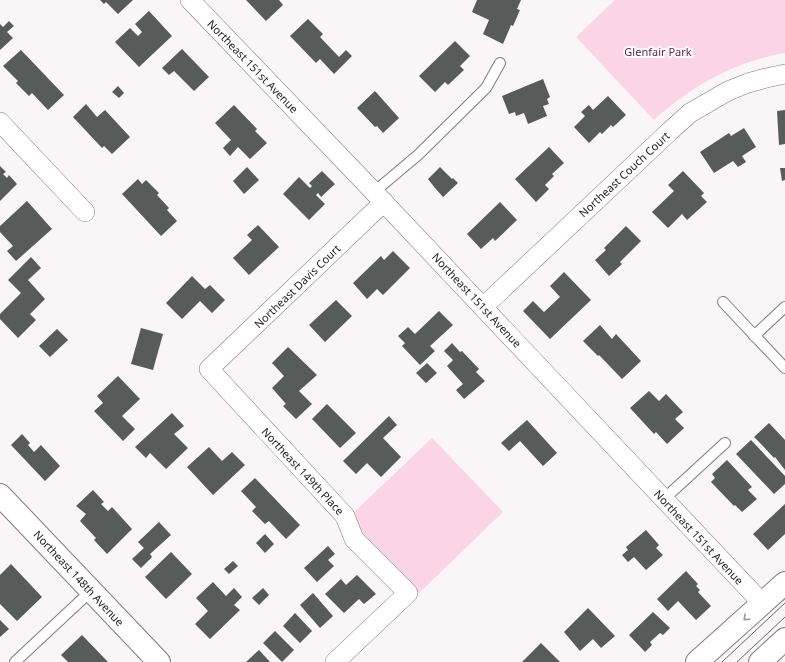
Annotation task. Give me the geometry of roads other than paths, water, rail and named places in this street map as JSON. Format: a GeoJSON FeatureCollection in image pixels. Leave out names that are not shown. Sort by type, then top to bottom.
{"type":"FeatureCollection","features":[{"type":"Feature","properties":{"kind":"main road","name":"Northeast 148th Avenue"},"geometry":{"type":"LineString","coordinates":[[0,495],[159,662]]}},
{"type":"Feature","properties":{"kind":"main road"},"geometry":{"type":"LineString","coordinates":[[697,662],[785,583]]}},
{"type":"Feature","properties":{"kind":"main road"},"geometry":{"type":"LineString","coordinates":[[760,662],[785,639]]}},
{"type":"Feature","properties":{"kind":"street","name":"Northeast 151st Avenue"},"geometry":{"type":"LineString","coordinates":[[190,0],[379,197],[762,603]]}},
{"type":"Feature","properties":{"kind":"street","name":"Northeast Couch Court"},"geometry":{"type":"LineString","coordinates":[[483,307],[670,131],[690,114],[728,91],[748,83],[785,74]]}},
{"type":"Feature","properties":{"kind":"street"},"geometry":{"type":"LineString","coordinates":[[0,122],[85,212]]}},
{"type":"Feature","properties":{"kind":"street","name":"Northeast Davis Court"},"geometry":{"type":"LineString","coordinates":[[209,369],[379,197]]}},
{"type":"Feature","properties":{"kind":"street","name":"Northeast 149th Place"},"geometry":{"type":"LineString","coordinates":[[209,369],[345,516],[354,539],[408,593],[335,662]]}},
{"type":"Feature","properties":{"kind":"lane"},"geometry":{"type":"LineString","coordinates":[[379,197],[486,88],[500,63]]}},
{"type":"Feature","properties":{"kind":"lane"},"geometry":{"type":"LineString","coordinates":[[723,302],[785,368]]}},
{"type":"Feature","properties":{"kind":"lane"},"geometry":{"type":"LineString","coordinates":[[754,336],[785,307]]}},
{"type":"Feature","properties":{"kind":"lane"},"geometry":{"type":"LineString","coordinates":[[664,499],[725,444]]}},
{"type":"Feature","properties":{"kind":"lane"},"geometry":{"type":"LineString","coordinates":[[15,662],[91,591]]}},
{"type":"Feature","properties":{"kind":"tram line"},"geometry":{"type":"LineString","coordinates":[[722,662],[785,603]]}},
{"type":"Feature","properties":{"kind":"tram line"},"geometry":{"type":"LineString","coordinates":[[737,662],[785,617]]}},
{"type":"Feature","properties":{"kind":"park label","name":"Glenfair Park"},"geometry":{"type":"Point","coordinates":[658,51]}}]}
